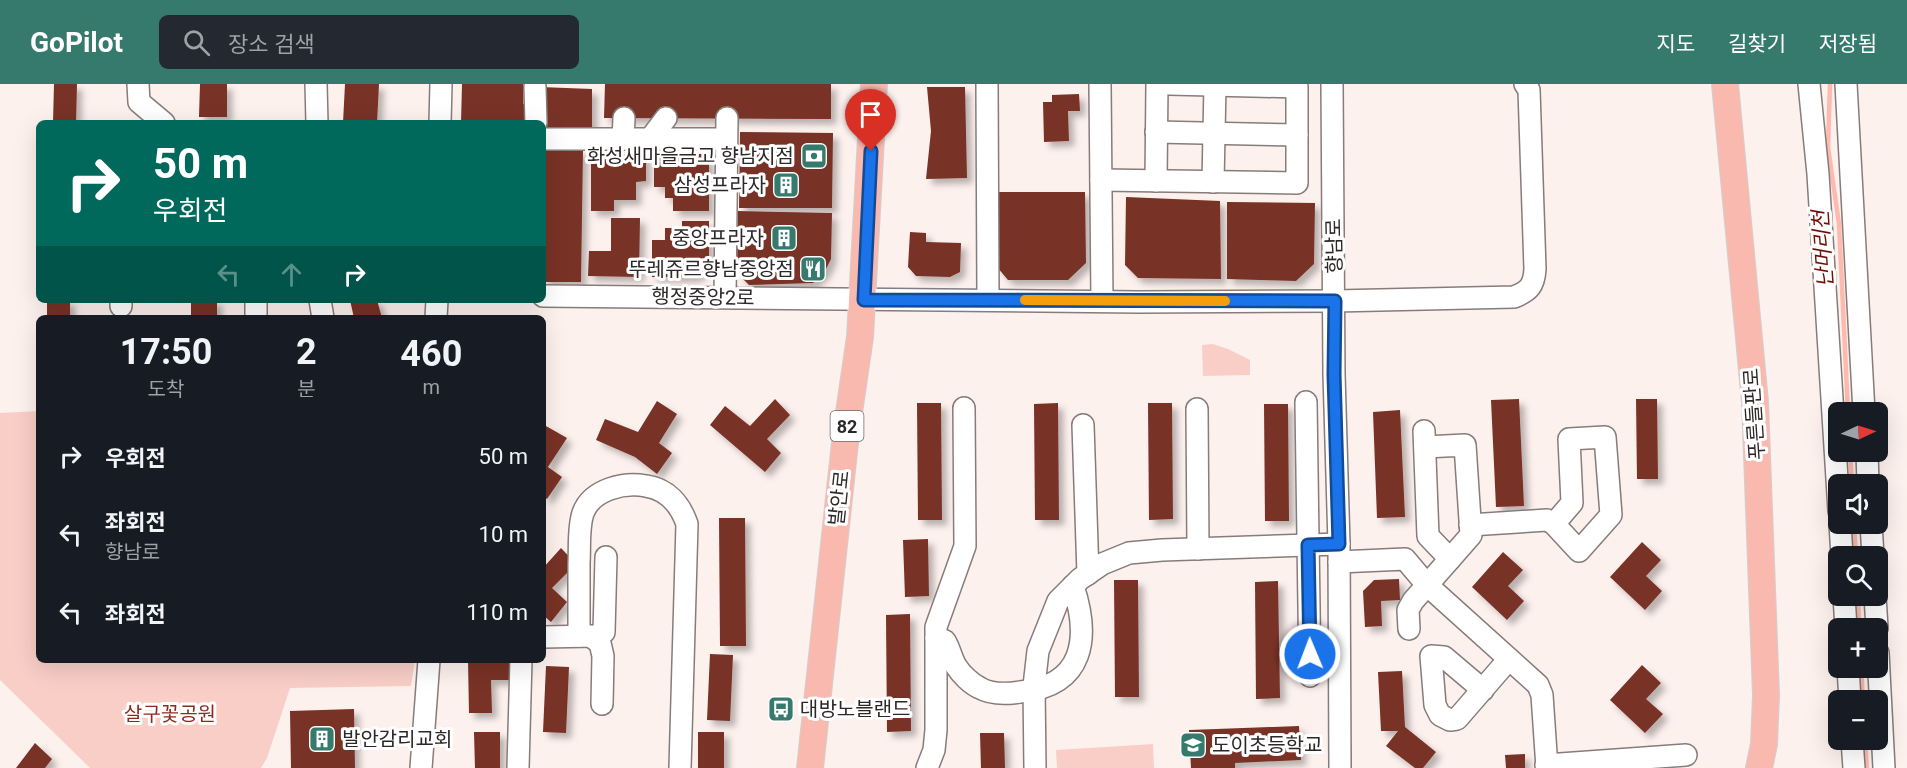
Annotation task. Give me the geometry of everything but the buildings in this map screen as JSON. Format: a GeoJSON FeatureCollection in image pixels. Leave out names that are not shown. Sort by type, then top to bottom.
{"type":"FeatureCollection","features":[{"type":"Feature","properties":{"kind":"main road","name":"발안로"},"geometry":{"type":"LineString","coordinates":[[810,768],[846,434],[864,300],[874,84]]}},
{"type":"Feature","properties":{"kind":"main road","name":"푸른들판로"},"geometry":{"type":"LineString","coordinates":[[1725,84],[1755,402],[1766,684],[1761,756],[1776,768]]}},
{"type":"Feature","properties":{"kind":"street"},"geometry":{"type":"LineString","coordinates":[[138,84],[139,102],[160,120]]}},
{"type":"Feature","properties":{"kind":"street"},"geometry":{"type":"LineString","coordinates":[[316,84],[317,120]]}},
{"type":"Feature","properties":{"kind":"street"},"geometry":{"type":"LineString","coordinates":[[440,120],[441,84]]}},
{"type":"Feature","properties":{"kind":"street"},"geometry":{"type":"LineString","coordinates":[[987,84],[988,299]]}},
{"type":"Feature","properties":{"kind":"street"},"geometry":{"type":"LineString","coordinates":[[1100,84],[1102,301]]}},
{"type":"Feature","properties":{"kind":"street"},"geometry":{"type":"LineString","coordinates":[[1156,181],[1157,84]]}},
{"type":"Feature","properties":{"kind":"street"},"geometry":{"type":"LineString","coordinates":[[1101,180],[1297,183],[1297,87],[1169,84]]}},
{"type":"Feature","properties":{"kind":"street","name":"향남로"},"geometry":{"type":"LineString","coordinates":[[1332,84],[1340,768]]}},
{"type":"Feature","properties":{"kind":"street","name":"행정중앙2로"},"geometry":{"type":"LineString","coordinates":[[546,296],[1102,301],[1335,301],[1514,297],[1526,292],[1534,283],[1535,269],[1529,90],[1526,84]]}},
{"type":"Feature","properties":{"kind":"street"},"geometry":{"type":"LineString","coordinates":[[1809,84],[1818,174],[1837,474]]}},
{"type":"Feature","properties":{"kind":"street"},"geometry":{"type":"LineString","coordinates":[[1846,84],[1863,402]]}},
{"type":"Feature","properties":{"kind":"street"},"geometry":{"type":"LineString","coordinates":[[1213,182],[1215,85]]}},
{"type":"Feature","properties":{"kind":"street"},"geometry":{"type":"LineString","coordinates":[[535,87],[536,120]]}},
{"type":"Feature","properties":{"kind":"street"},"geometry":{"type":"LineString","coordinates":[[623,139],[624,118]]}},
{"type":"Feature","properties":{"kind":"street"},"geometry":{"type":"LineString","coordinates":[[650,139],[666,118]]}},
{"type":"Feature","properties":{"kind":"street"},"geometry":{"type":"LineString","coordinates":[[546,139],[650,139],[727,129],[732,209],[725,297]]}},
{"type":"Feature","properties":{"kind":"street"},"geometry":{"type":"LineString","coordinates":[[1156,132],[1297,135]]}},
{"type":"Feature","properties":{"kind":"street"},"geometry":{"type":"LineString","coordinates":[[1306,402],[1310,676]]}},
{"type":"Feature","properties":{"kind":"street"},"geometry":{"type":"LineString","coordinates":[[927,768],[934,750],[936,730],[936,627],[964,546],[964,408]]}},
{"type":"Feature","properties":{"kind":"street"},"geometry":{"type":"LineString","coordinates":[[1197,409],[1198,549]]}},
{"type":"Feature","properties":{"kind":"street"},"geometry":{"type":"LineString","coordinates":[[936,638],[945,641],[957,668],[980,689],[994,693],[1034,691],[1044,689],[1063,678],[1076,659],[1083,623],[1081,580],[1083,425]]}},
{"type":"Feature","properties":{"kind":"street"},"geometry":{"type":"LineString","coordinates":[[1470,525],[1547,520],[1554,524],[1579,551],[1611,515],[1605,437],[1569,432],[1572,503],[1554,524]]}},
{"type":"Feature","properties":{"kind":"street"},"geometry":{"type":"LineString","coordinates":[[1409,629],[1408,610],[1471,535],[1465,445],[1424,439],[1428,536],[1450,559]]}},
{"type":"Feature","properties":{"kind":"street"},"geometry":{"type":"LineString","coordinates":[[584,636],[580,536],[584,512],[602,492],[619,486],[647,486],[658,490],[674,500],[687,524],[680,768]]}},
{"type":"Feature","properties":{"kind":"street"},"geometry":{"type":"LineString","coordinates":[[1035,768],[1034,691],[1038,651],[1058,601],[1081,580],[1102,564],[1129,554],[1308,545],[1339,553],[1405,559],[1427,585],[1509,659],[1539,691],[1546,766],[1616,764],[1686,755]]}},
{"type":"Feature","properties":{"kind":"street"},"geometry":{"type":"LineString","coordinates":[[546,637],[584,636],[604,632],[606,557]]}},
{"type":"Feature","properties":{"kind":"street"},"geometry":{"type":"LineString","coordinates":[[584,636],[600,643],[603,656],[602,704]]}},
{"type":"Feature","properties":{"kind":"street"},"geometry":{"type":"LineString","coordinates":[[1483,690],[1509,659]]}},
{"type":"Feature","properties":{"kind":"street"},"geometry":{"type":"LineString","coordinates":[[421,768],[429,663]]}},
{"type":"Feature","properties":{"kind":"street"},"geometry":{"type":"LineString","coordinates":[[518,768],[521,663]]}},
{"type":"Feature","properties":{"kind":"street"},"geometry":{"type":"LineString","coordinates":[[1879,678],[1884,768]]}},
{"type":"Feature","properties":{"kind":"street"},"geometry":{"type":"LineString","coordinates":[[1853,750],[1854,768]]}},
{"type":"Feature","properties":{"kind":"green space"},"geometry":{"type":"Polygon","coordinates":[[[1213,344],[1250,360],[1250,375],[1203,376],[1202,345],[1213,344]]]}},
{"type":"Feature","properties":{"kind":"green space","name":"살구꽃공원"},"geometry":{"type":"Polygon","coordinates":[[[36,411],[36,663],[415,663],[411,686],[290,688],[267,758],[261,768],[90,768],[0,680],[0,413],[36,411]]]}},
{"type":"Feature","properties":{"kind":"green space"},"geometry":{"type":"Polygon","coordinates":[[[1153,744],[1154,768],[1057,768],[1056,750],[1153,744]]]}},
{"type":"Feature","properties":{"kind":"waterway","name":"난머리천"},"geometry":{"type":"LineString","coordinates":[[1830,84],[1828,147],[1839,224],[1848,402]]}},
{"type":"Feature","properties":{"kind":"waterway","name":"난머리천"},"geometry":{"type":"LineString","coordinates":[[1851,462],[1851,474]]}},
{"type":"Feature","properties":{"kind":"waterway","name":"난머리천"},"geometry":{"type":"LineString","coordinates":[[1855,534],[1855,546]]}},
{"type":"Feature","properties":{"kind":"waterway","name":"난머리천"},"geometry":{"type":"LineString","coordinates":[[1858,606],[1859,618]]}},
{"type":"Feature","properties":{"kind":"waterway","name":"난머리천"},"geometry":{"type":"LineString","coordinates":[[1862,678],[1862,690]]}},
{"type":"Feature","properties":{"kind":"waterway","name":"난머리천"},"geometry":{"type":"LineString","coordinates":[[1866,750],[1867,768]]}},
{"type":"Feature","properties":{"kind":"slow traffic"},"geometry":{"type":"LineString","coordinates":[[1025,300],[1225,301]]}},
{"type":"Feature","properties":{"kind":"place","name":"화성새마을금고 향남지점"},"geometry":{"type":"Point","coordinates":[814,156]}},
{"type":"Feature","properties":{"kind":"place","name":"삼성프라자"},"geometry":{"type":"Point","coordinates":[786,185]}},
{"type":"Feature","properties":{"kind":"place","name":"중앙프라자"},"geometry":{"type":"Point","coordinates":[784,238]}},
{"type":"Feature","properties":{"kind":"place","name":"뚜레쥬르향남중앙점"},"geometry":{"type":"Point","coordinates":[813,269]}},
{"type":"Feature","properties":{"kind":"place","name":"대방노블랜드"},"geometry":{"type":"Point","coordinates":[781,709]}},
{"type":"Feature","properties":{"kind":"place","name":"발안감리교회"},"geometry":{"type":"Point","coordinates":[322,739]}},
{"type":"Feature","properties":{"kind":"place","name":"도이초등학교"},"geometry":{"type":"Point","coordinates":[1193,745]}},
{"type":"Feature","properties":{"kind":"route"},"geometry":{"type":"LineString","coordinates":[[871,151],[864,300],[1335,301],[1334,374],[1339,544],[1308,545],[1310,654]]}}]}
